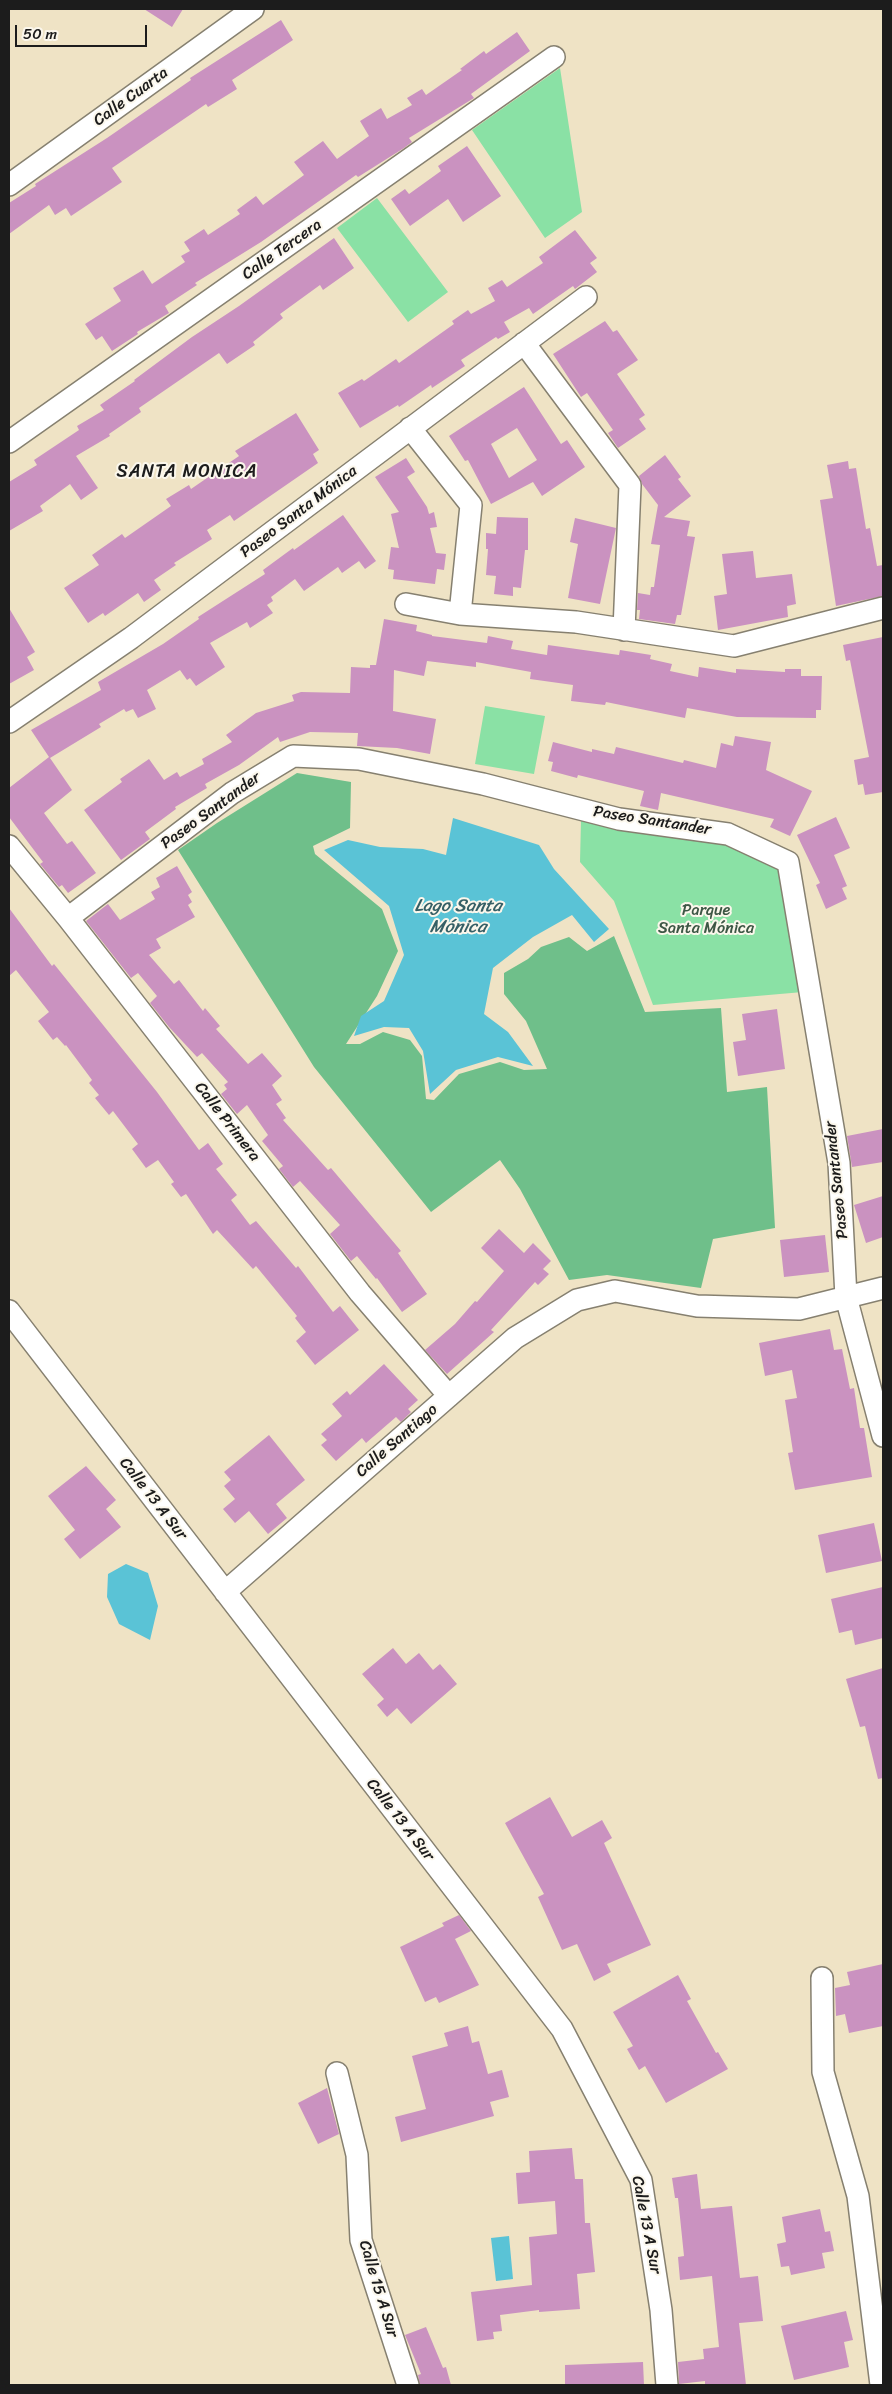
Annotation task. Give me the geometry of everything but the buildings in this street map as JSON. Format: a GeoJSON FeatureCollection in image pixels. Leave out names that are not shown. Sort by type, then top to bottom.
{"type":"FeatureCollection","features":[{"type":"Feature","properties":{"kind":"street","name":"Calle Cuarta"},"geometry":{"type":"LineString","coordinates":[[9,185],[238,12]]}},
{"type":"Feature","properties":{"kind":"street","name":"Calle Tercera"},"geometry":{"type":"LineString","coordinates":[[9,442],[554,57]]}},
{"type":"Feature","properties":{"kind":"street","name":"Paseo Santa Mónica"},"geometry":{"type":"LineString","coordinates":[[9,722],[131,638],[586,297]]}},
{"type":"Feature","properties":{"kind":"street"},"geometry":{"type":"LineString","coordinates":[[524,344],[630,485],[624,630]]}},
{"type":"Feature","properties":{"kind":"street"},"geometry":{"type":"LineString","coordinates":[[410,428],[471,505],[460,614]]}},
{"type":"Feature","properties":{"kind":"street"},"geometry":{"type":"LineString","coordinates":[[406,604],[460,614],[576,622],[734,646],[883,608]]}},
{"type":"Feature","properties":{"kind":"street","name":"Paseo Santander"},"geometry":{"type":"LineString","coordinates":[[68,918],[232,792],[293,756],[359,759],[483,784],[619,819],[728,834],[788,862],[839,1163],[846,1297]]}},
{"type":"Feature","properties":{"kind":"street","name":"Calle Primera"},"geometry":{"type":"LineString","coordinates":[[9,846],[68,918],[360,1293],[449,1396]]}},
{"type":"Feature","properties":{"kind":"street","name":"Calle Santiago"},"geometry":{"type":"LineString","coordinates":[[225,1592],[515,1338],[577,1300],[614,1291],[697,1306],[799,1309],[883,1288]]}},
{"type":"Feature","properties":{"kind":"street"},"geometry":{"type":"LineString","coordinates":[[846,1297],[883,1436]]}},
{"type":"Feature","properties":{"kind":"street","name":"Calle 13 A Sur"},"geometry":{"type":"LineString","coordinates":[[9,1311],[562,2029],[641,2180],[661,2310],[667,2385]]}},
{"type":"Feature","properties":{"kind":"street"},"geometry":{"type":"LineString","coordinates":[[822,1978],[823,2072],[858,2196],[881,2385]]}},
{"type":"Feature","properties":{"kind":"street","name":"Calle 15 A Sur"},"geometry":{"type":"LineString","coordinates":[[336,2073],[357,2155],[361,2240],[408,2385]]}},
{"type":"Feature","properties":{"kind":"green space"},"geometry":{"type":"Polygon","coordinates":[[[560,68],[582,212],[545,238],[472,130],[560,68]]]}},
{"type":"Feature","properties":{"kind":"green space"},"geometry":{"type":"Polygon","coordinates":[[[377,198],[448,292],[408,322],[337,228],[377,198]]]}},
{"type":"Feature","properties":{"kind":"green space"},"geometry":{"type":"Polygon","coordinates":[[[485,706],[545,716],[534,774],[475,764],[485,706]]]}},
{"type":"Feature","properties":{"kind":"green space"},"geometry":{"type":"Polygon","coordinates":[[[297,773],[351,782],[350,828],[313,846],[315,854],[382,909],[398,951],[377,996],[346,1044],[360,1044],[383,1032],[410,1040],[422,1056],[426,1099],[434,1100],[459,1074],[500,1062],[524,1070],[547,1069],[526,1021],[504,994],[504,973],[528,959],[541,947],[569,937],[587,951],[614,936],[645,1012],[721,1008],[727,1092],[767,1087],[775,1228],[713,1239],[701,1288],[607,1275],[569,1280],[520,1189],[500,1160],[431,1212],[314,1067],[178,850],[297,773]]]}},
{"type":"Feature","properties":{"kind":"green space","name":"Parque Santa Mónica"},"geometry":{"type":"Polygon","coordinates":[[[581,820],[723,840],[782,870],[803,992],[653,1005],[614,901],[580,862],[581,820]]]}},
{"type":"Feature","properties":{"kind":"water","name":"Lago Santa Mónica"},"geometry":{"type":"Polygon","coordinates":[[[453,818],[539,845],[554,869],[609,929],[594,942],[572,915],[533,937],[493,968],[484,1014],[508,1032],[533,1066],[498,1057],[456,1070],[430,1094],[423,1051],[409,1028],[384,1027],[354,1036],[361,1016],[384,1001],[404,955],[389,906],[324,850],[348,840],[380,847],[423,849],[446,855],[453,818]]]}},
{"type":"Feature","properties":{"kind":"water"},"geometry":{"type":"Polygon","coordinates":[[[126,1564],[148,1573],[158,1606],[150,1640],[119,1624],[107,1597],[108,1574],[126,1564]]]}},
{"type":"Feature","properties":{"kind":"water"},"geometry":{"type":"Polygon","coordinates":[[[509,2236],[513,2279],[496,2281],[491,2238],[509,2236]]]}},
{"type":"Feature","properties":{"kind":"district","name":"SANTA MONICA"},"geometry":{"type":"Point","coordinates":[187,472]}}]}
